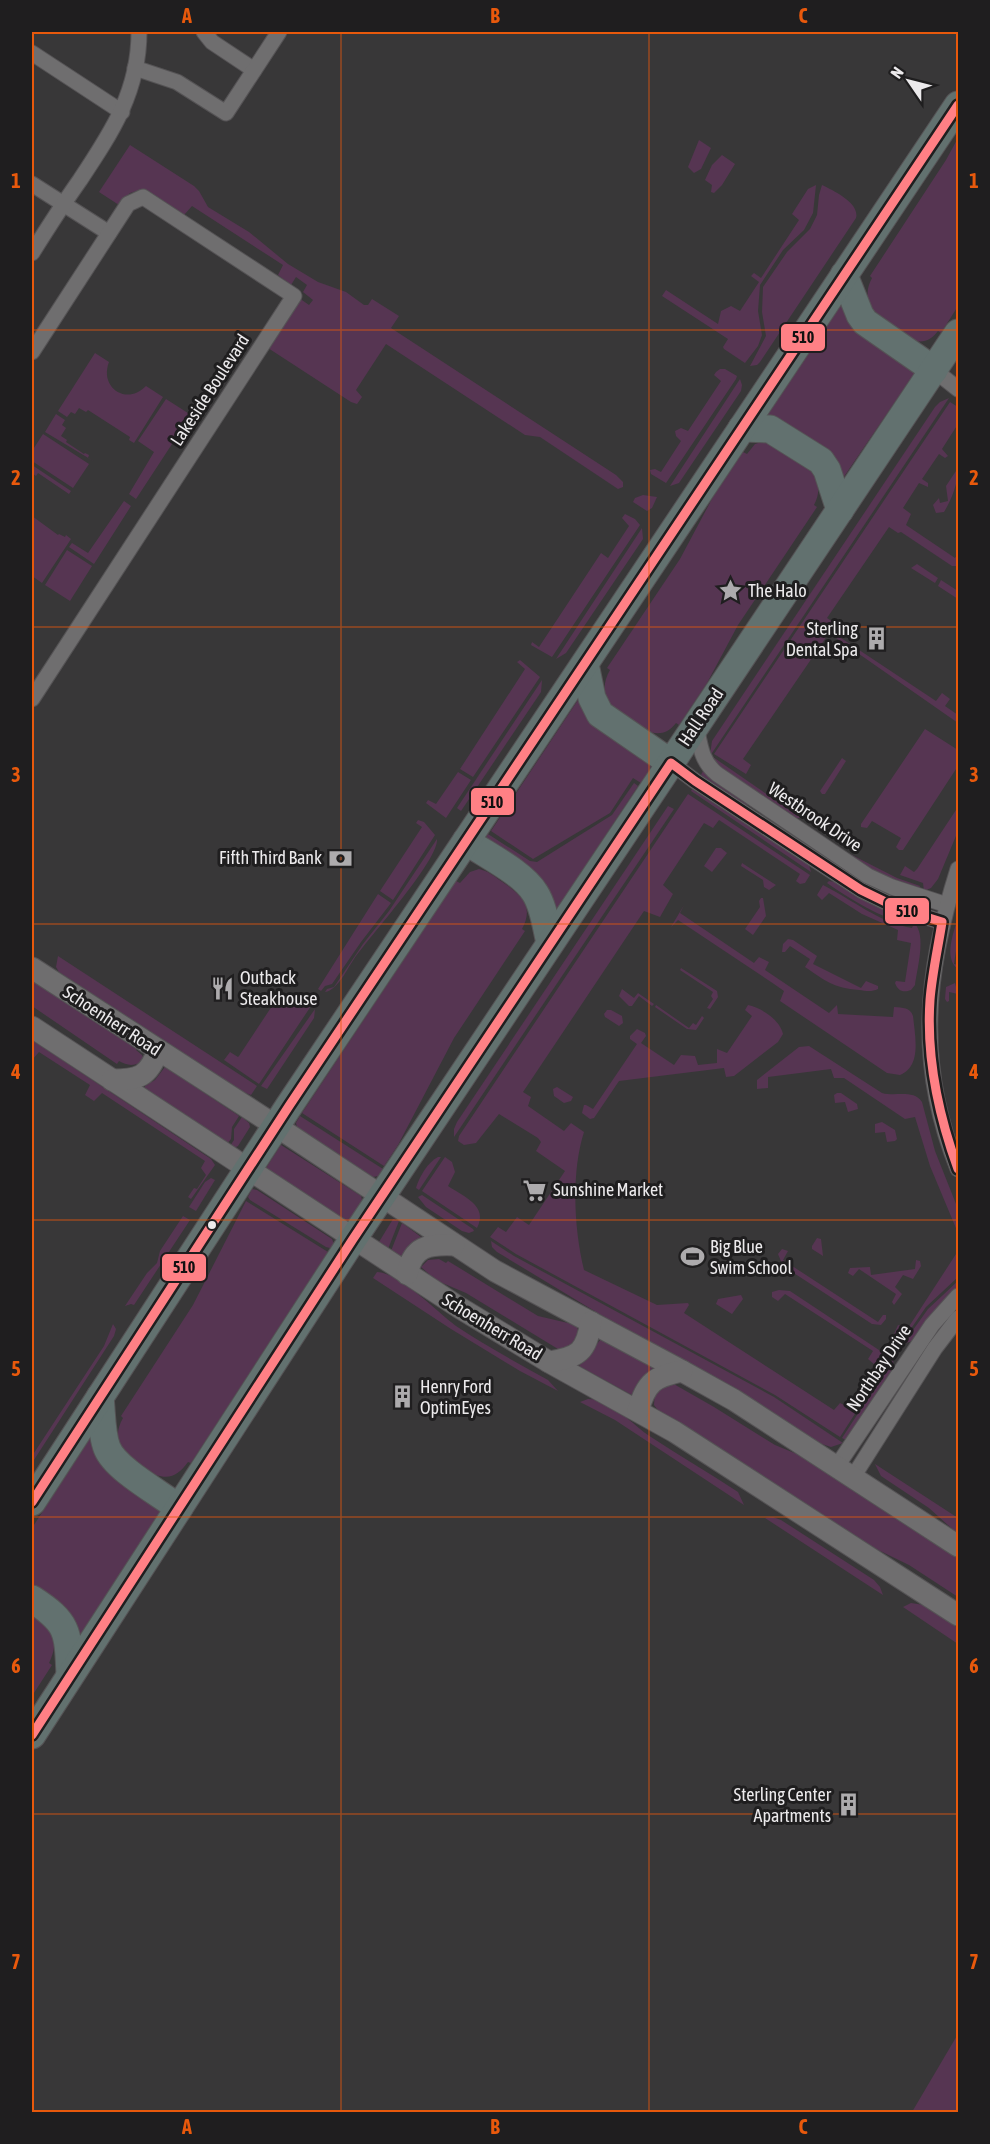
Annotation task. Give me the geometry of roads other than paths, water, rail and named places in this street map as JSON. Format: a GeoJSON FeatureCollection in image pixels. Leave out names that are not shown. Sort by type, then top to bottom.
{"type":"FeatureCollection","features":[{"type":"Feature","properties":{"kind":"highway"},"geometry":{"type":"LineString","coordinates":[[32,1502],[276,1126],[958,105]]}},
{"type":"Feature","properties":{"kind":"highway"},"geometry":{"type":"LineString","coordinates":[[844,275],[865,322],[933,370]]}},
{"type":"Feature","properties":{"kind":"highway","name":"Hall Road"},"geometry":{"type":"LineString","coordinates":[[32,1735],[353,1239],[933,370],[956,343]]}},
{"type":"Feature","properties":{"kind":"highway"},"geometry":{"type":"LineString","coordinates":[[742,428],[770,429],[820,461],[827,470],[840,510]]}},
{"type":"Feature","properties":{"kind":"highway"},"geometry":{"type":"LineString","coordinates":[[585,664],[592,698],[600,714],[671,763]]}},
{"type":"Feature","properties":{"kind":"highway"},"geometry":{"type":"LineString","coordinates":[[466,842],[530,886],[539,901],[550,943]]}},
{"type":"Feature","properties":{"kind":"highway"},"geometry":{"type":"LineString","coordinates":[[100,1397],[105,1440],[111,1456],[123,1468],[179,1508]]}},
{"type":"Feature","properties":{"kind":"highway"},"geometry":{"type":"LineString","coordinates":[[32,1599],[56,1616],[65,1629],[70,1675]]}},
{"type":"Feature","properties":{"kind":"main road","name":"Schoenherr Road"},"geometry":{"type":"LineString","coordinates":[[32,968],[276,1126],[454,1245],[511,1280],[734,1400],[958,1546]]}},
{"type":"Feature","properties":{"kind":"main road","name":"Schoenherr Road"},"geometry":{"type":"LineString","coordinates":[[32,1027],[407,1274],[549,1362],[704,1450],[958,1615]]}},
{"type":"Feature","properties":{"kind":"main road"},"geometry":{"type":"LineString","coordinates":[[112,1080],[138,1078],[149,1071],[158,1050]]}},
{"type":"Feature","properties":{"kind":"main road"},"geometry":{"type":"LineString","coordinates":[[407,1274],[412,1257],[417,1252],[436,1244],[454,1245]]}},
{"type":"Feature","properties":{"kind":"main road"},"geometry":{"type":"LineString","coordinates":[[549,1362],[570,1358],[581,1351],[589,1335],[591,1322]]}},
{"type":"Feature","properties":{"kind":"main road"},"geometry":{"type":"LineString","coordinates":[[638,1411],[650,1383],[665,1374],[682,1371]]}},
{"type":"Feature","properties":{"kind":"street"},"geometry":{"type":"LineString","coordinates":[[32,254],[122,112],[135,68],[139,32]]}},
{"type":"Feature","properties":{"kind":"street"},"geometry":{"type":"LineString","coordinates":[[204,32],[212,42],[254,70]]}},
{"type":"Feature","properties":{"kind":"street"},"geometry":{"type":"LineString","coordinates":[[135,68],[177,82],[226,113],[279,32]]}},
{"type":"Feature","properties":{"kind":"street"},"geometry":{"type":"LineString","coordinates":[[32,53],[122,112]]}},
{"type":"Feature","properties":{"kind":"street"},"geometry":{"type":"LineString","coordinates":[[32,184],[109,233]]}},
{"type":"Feature","properties":{"kind":"street","name":"Lakeside Boulevard"},"geometry":{"type":"LineString","coordinates":[[32,352],[128,204],[143,197],[294,296],[32,699]]}},
{"type":"Feature","properties":{"kind":"street"},"geometry":{"type":"LineString","coordinates":[[933,370],[958,388]]}},
{"type":"Feature","properties":{"kind":"street","name":"Westbrook Drive"},"geometry":{"type":"LineString","coordinates":[[696,725],[703,758],[717,774],[868,876],[892,887],[947,905]]}},
{"type":"Feature","properties":{"kind":"street","name":"Westbrook Drive"},"geometry":{"type":"LineString","coordinates":[[671,763],[861,890],[900,909],[942,922]]}},
{"type":"Feature","properties":{"kind":"street"},"geometry":{"type":"LineString","coordinates":[[958,869],[942,922],[929,1001],[930,1053],[939,1108],[950,1149],[958,1168]]}},
{"type":"Feature","properties":{"kind":"street","name":"Northbay Drive"},"geometry":{"type":"LineString","coordinates":[[845,1472],[932,1325],[958,1296]]}},
{"type":"Feature","properties":{"kind":"street","name":"Northbay Drive"},"geometry":{"type":"LineString","coordinates":[[845,1472],[958,1318]]}},
{"type":"Feature","properties":{"kind":"place","name":"The Halo"},"geometry":{"type":"Point","coordinates":[730,591]}},
{"type":"Feature","properties":{"kind":"place","name":"Sterling Dental Spa"},"geometry":{"type":"Point","coordinates":[876,639]}},
{"type":"Feature","properties":{"kind":"place","name":"Fifth Third Bank"},"geometry":{"type":"Point","coordinates":[340,858]}},
{"type":"Feature","properties":{"kind":"place","name":"Outback Steakhouse"},"geometry":{"type":"Point","coordinates":[222,988]}},
{"type":"Feature","properties":{"kind":"place","name":"Sunshine Market"},"geometry":{"type":"Point","coordinates":[535,1190]}},
{"type":"Feature","properties":{"kind":"place","name":"Big Blue Swim School"},"geometry":{"type":"Point","coordinates":[692,1257]}},
{"type":"Feature","properties":{"kind":"place","name":"Henry Ford OptimEyes"},"geometry":{"type":"Point","coordinates":[402,1397]}},
{"type":"Feature","properties":{"kind":"place","name":"Sterling Center Apartments"},"geometry":{"type":"Point","coordinates":[849,1805]}}]}
